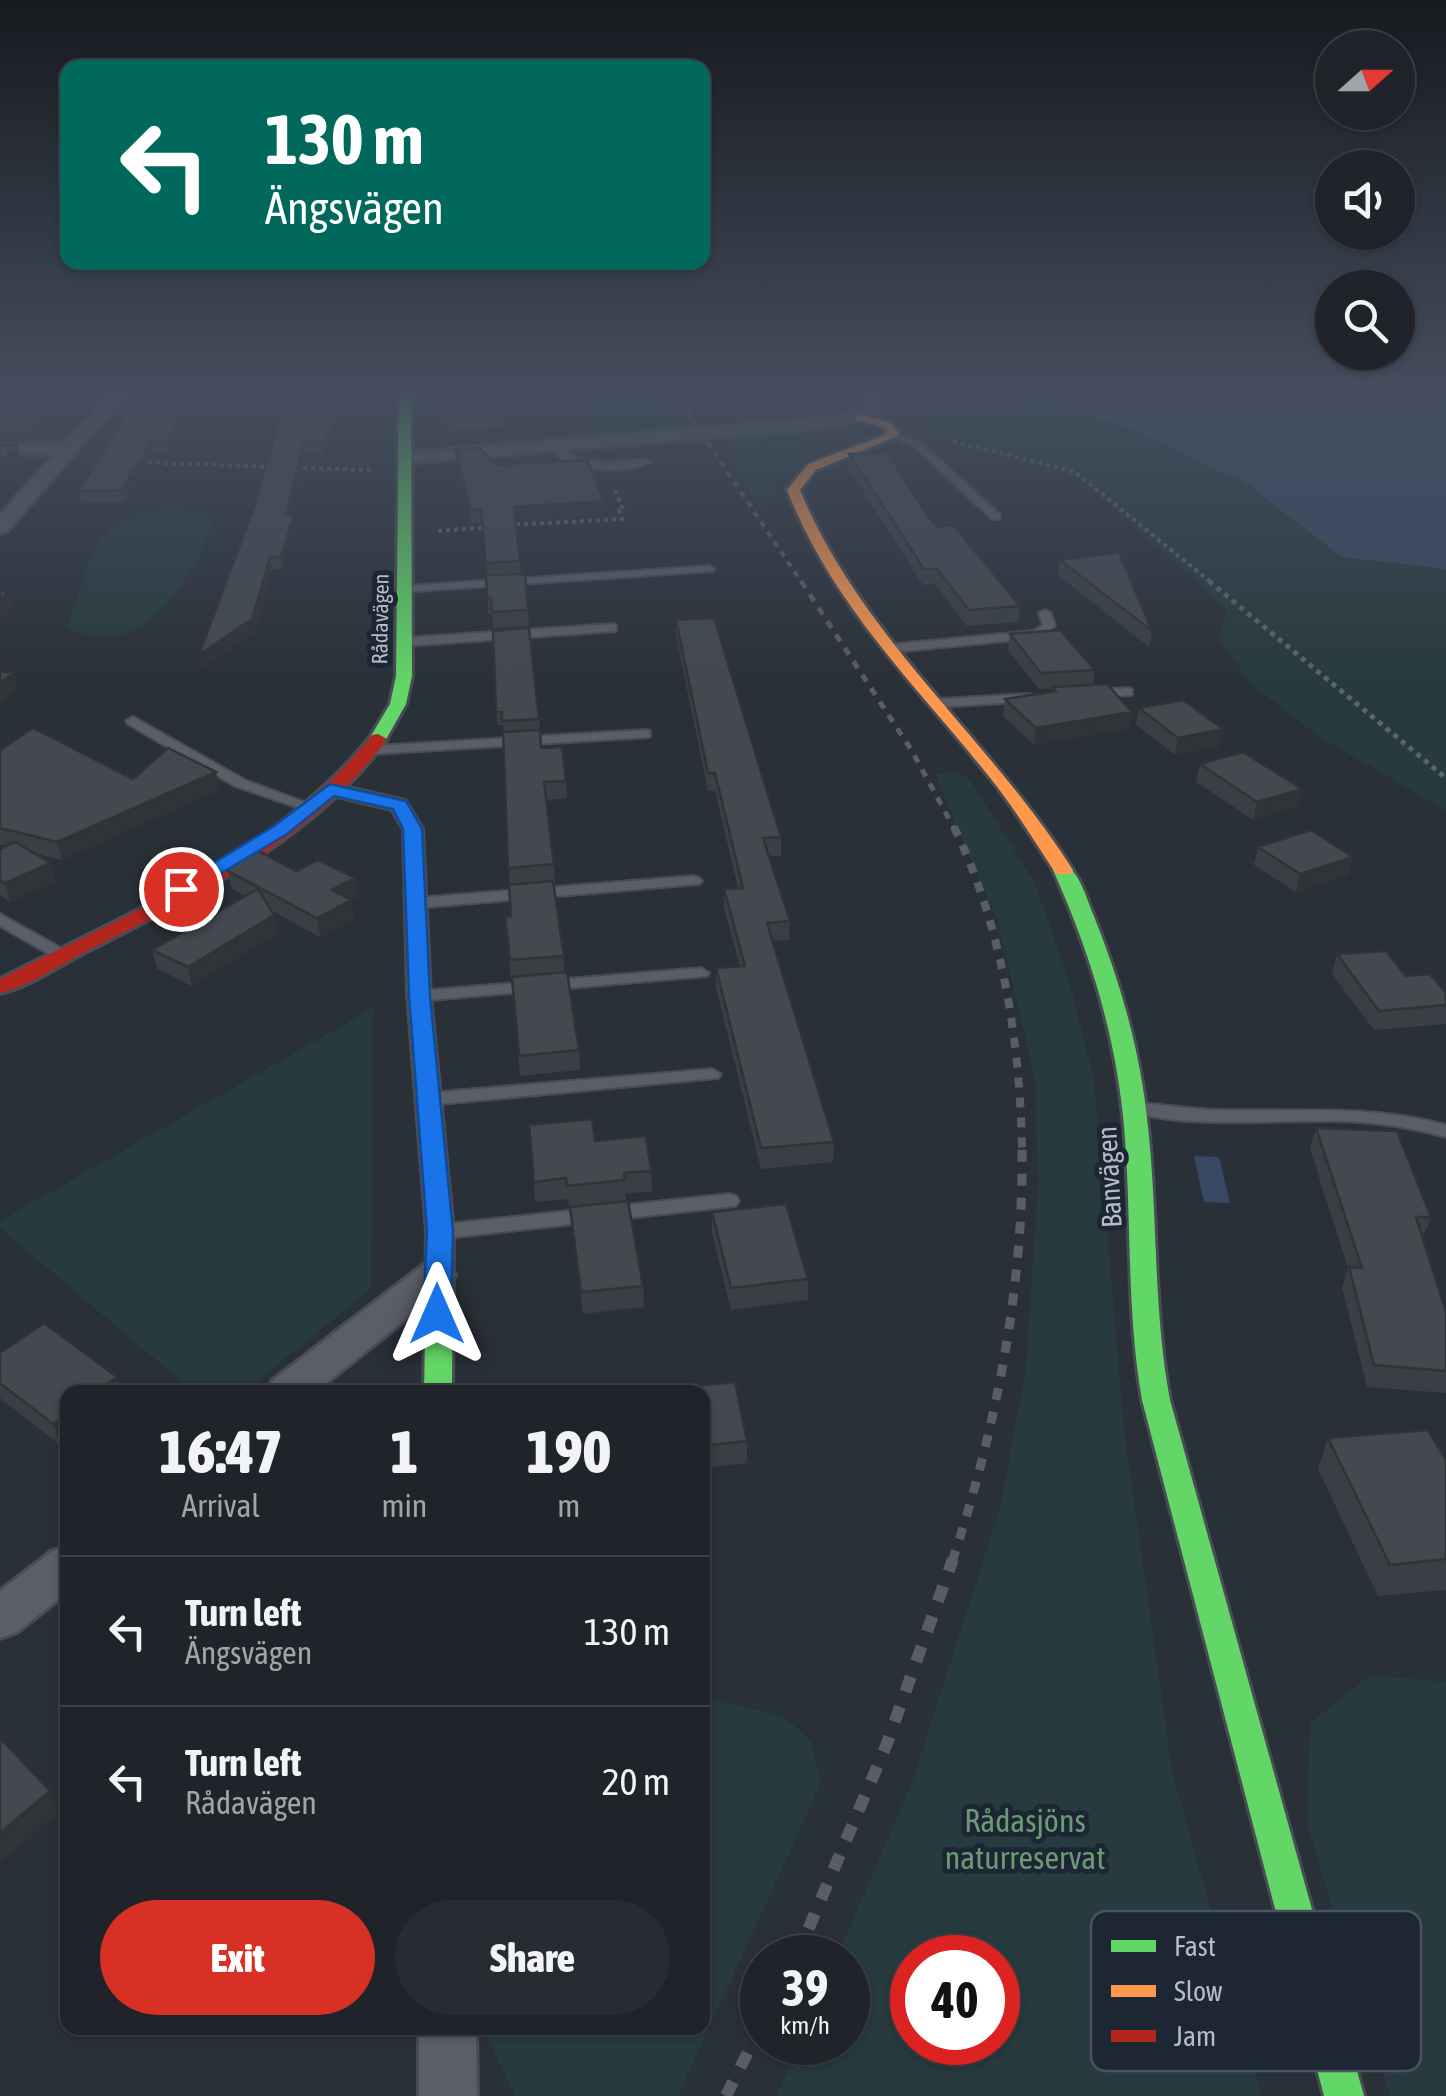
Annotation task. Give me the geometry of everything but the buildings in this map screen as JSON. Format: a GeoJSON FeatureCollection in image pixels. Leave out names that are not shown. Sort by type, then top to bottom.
{"type":"FeatureCollection","features":[{"type":"Feature","properties":{"kind":"street"},"geometry":{"type":"LineString","coordinates":[[0,527],[8,508],[27,490]]}},
{"type":"Feature","properties":{"kind":"street","name":"Rådavägen"},"geometry":{"type":"LineString","coordinates":[[0,987],[211,873],[310,807],[373,750],[399,701],[405,670],[398,490]]}},
{"type":"Feature","properties":{"kind":"street","name":"Banvägen"},"geometry":{"type":"LineString","coordinates":[[794,490],[794,505],[826,560],[1046,841],[1076,899],[1104,970],[1128,1060],[1135,1108],[1147,1351],[1168,1452],[1293,1911]]}},
{"type":"Feature","properties":{"kind":"street"},"geometry":{"type":"LineString","coordinates":[[330,789],[399,805],[413,829],[420,996],[440,1231],[436,1275],[438,1385]]}},
{"type":"Feature","properties":{"kind":"street"},"geometry":{"type":"LineString","coordinates":[[296,1385],[436,1275]]}},
{"type":"Feature","properties":{"kind":"street"},"geometry":{"type":"LineString","coordinates":[[0,1618],[60,1571]]}},
{"type":"Feature","properties":{"kind":"street"},"geometry":{"type":"LineString","coordinates":[[448,2035],[448,2096]]}},
{"type":"Feature","properties":{"kind":"street","name":"Banvägen"},"geometry":{"type":"LineString","coordinates":[[1337,2071],[1344,2096]]}},
{"type":"Feature","properties":{"kind":"lane"},"geometry":{"type":"LineString","coordinates":[[967,490],[996,517]]}},
{"type":"Feature","properties":{"kind":"lane"},"geometry":{"type":"LineString","coordinates":[[404,589],[710,570]]}},
{"type":"Feature","properties":{"kind":"lane"},"geometry":{"type":"LineString","coordinates":[[895,648],[1036,634],[1049,626],[1045,614]]}},
{"type":"Feature","properties":{"kind":"lane"},"geometry":{"type":"LineString","coordinates":[[404,642],[612,628]]}},
{"type":"Feature","properties":{"kind":"lane"},"geometry":{"type":"LineString","coordinates":[[1072,695],[1128,692]]}},
{"type":"Feature","properties":{"kind":"lane"},"geometry":{"type":"LineString","coordinates":[[940,703],[1053,696]]}},
{"type":"Feature","properties":{"kind":"lane"},"geometry":{"type":"LineString","coordinates":[[133,722],[240,783],[310,807]]}},
{"type":"Feature","properties":{"kind":"lane"},"geometry":{"type":"LineString","coordinates":[[373,750],[645,734]]}},
{"type":"Feature","properties":{"kind":"lane"},"geometry":{"type":"LineString","coordinates":[[416,903],[694,881]]}},
{"type":"Feature","properties":{"kind":"lane"},"geometry":{"type":"LineString","coordinates":[[0,919],[62,954]]}},
{"type":"Feature","properties":{"kind":"lane"},"geometry":{"type":"LineString","coordinates":[[420,996],[701,973]]}},
{"type":"Feature","properties":{"kind":"lane"},"geometry":{"type":"LineString","coordinates":[[428,1098],[712,1074]]}},
{"type":"Feature","properties":{"kind":"lane"},"geometry":{"type":"LineString","coordinates":[[1135,1108],[1215,1116],[1324,1114],[1416,1120],[1446,1130]]}},
{"type":"Feature","properties":{"kind":"lane"},"geometry":{"type":"LineString","coordinates":[[440,1231],[728,1201]]}},
{"type":"Feature","properties":{"kind":"path"},"geometry":{"type":"LineString","coordinates":[[434,531],[622,519],[618,510],[623,509],[615,490]]}},
{"type":"Feature","properties":{"kind":"path"},"geometry":{"type":"LineString","coordinates":[[1100,490],[1446,778]]}},
{"type":"Feature","properties":{"kind":"path"},"geometry":{"type":"LineString","coordinates":[[534,507],[540,523]]}},
{"type":"Feature","properties":{"kind":"path"},"geometry":{"type":"LineString","coordinates":[[1434,768],[1446,761]]}},
{"type":"Feature","properties":{"kind":"green space"},"geometry":{"type":"Polygon","coordinates":[[[748,490],[774,490],[771,505],[757,505],[748,490]]]}},
{"type":"Feature","properties":{"kind":"green space"},"geometry":{"type":"Polygon","coordinates":[[[1094,490],[1446,490],[1446,811],[1314,733],[1253,686],[1219,640],[1227,610],[1094,490]]]}},
{"type":"Feature","properties":{"kind":"green space"},"geometry":{"type":"Polygon","coordinates":[[[165,510],[205,513],[214,518],[179,590],[142,625],[119,635],[95,636],[68,628],[88,562],[104,536],[128,519],[165,510]]]}},
{"type":"Feature","properties":{"kind":"green space","name":"Rådasjöns naturreservat"},"geometry":{"type":"Polygon","coordinates":[[[951,770],[969,778],[1034,881],[1069,980],[1094,1079],[1124,1429],[1172,1770],[1211,1911],[1091,1911],[1091,2071],[1255,2071],[1262,2096],[776,2096],[791,2065],[870,2065],[870,1935],[846,1935],[911,1785],[1000,1508],[1026,1369],[1038,1184],[1035,1079],[998,921],[935,775],[951,770]]]}},
{"type":"Feature","properties":{"kind":"green space"},"geometry":{"type":"Polygon","coordinates":[[[373,1008],[371,1289],[253,1385],[186,1385],[0,1228],[0,1221],[373,1008]]]}},
{"type":"Feature","properties":{"kind":"green space"},"geometry":{"type":"Polygon","coordinates":[[[1370,1675],[1446,1682],[1446,2096],[1390,2096],[1382,2071],[1421,2071],[1421,1911],[1334,1911],[1307,1824],[1310,1723],[1370,1675]]]}},
{"type":"Feature","properties":{"kind":"green space"},"geometry":{"type":"Polygon","coordinates":[[[710,1700],[782,1715],[811,1741],[821,1783],[752,1935],[740,1935],[740,1960],[710,2026],[710,1700]]]}},
{"type":"Feature","properties":{"kind":"green space"},"geometry":{"type":"Polygon","coordinates":[[[486,2035],[706,2035],[678,2096],[515,2096],[486,2035]]]}},
{"type":"Feature","properties":{"kind":"water"},"geometry":{"type":"Polygon","coordinates":[[[1255,490],[1446,490],[1446,569],[1342,557],[1255,490]]]}},
{"type":"Feature","properties":{"kind":"water"},"geometry":{"type":"Polygon","coordinates":[[[1194,1156],[1219,1157],[1230,1203],[1204,1202],[1194,1156]]]}},
{"type":"Feature","properties":{"kind":"railway"},"geometry":{"type":"LineString","coordinates":[[740,490],[802,583]]}},
{"type":"Feature","properties":{"kind":"railway"},"geometry":{"type":"LineString","coordinates":[[801,581],[912,751],[955,830]]}},
{"type":"Feature","properties":{"kind":"railway"},"geometry":{"type":"LineString","coordinates":[[954,827],[985,904],[1005,984],[1017,1067],[1022,1148]]}},
{"type":"Feature","properties":{"kind":"railway"},"geometry":{"type":"LineString","coordinates":[[953,1560],[982,1461],[1004,1357],[1018,1252],[1022,1148]]}},
{"type":"Feature","properties":{"kind":"railway"},"geometry":{"type":"LineString","coordinates":[[806,1935],[886,1746],[953,1560]]}},
{"type":"Feature","properties":{"kind":"railway"},"geometry":{"type":"LineString","coordinates":[[726,2096],[742,2065]]}},
{"type":"Feature","properties":{"kind":"traffic: fast"},"geometry":{"type":"LineString","coordinates":[[378,739],[398,704],[404,676],[405,490]]}},
{"type":"Feature","properties":{"kind":"traffic: fast"},"geometry":{"type":"LineString","coordinates":[[331,789],[399,805],[413,829],[419,996],[440,1231],[438,1385]]}},
{"type":"Feature","properties":{"kind":"traffic: fast"},"geometry":{"type":"LineString","coordinates":[[1063,870],[1094,941],[1125,1050],[1136,1126],[1144,1312],[1156,1400],[1294,1911]]}},
{"type":"Feature","properties":{"kind":"traffic: fast"},"geometry":{"type":"LineString","coordinates":[[1337,2071],[1344,2096]]}},
{"type":"Feature","properties":{"kind":"traffic: slow"},"geometry":{"type":"LineString","coordinates":[[793,490],[814,540],[843,589],[878,636],[997,775],[1063,870]]}},
{"type":"Feature","properties":{"kind":"traffic: jam"},"geometry":{"type":"LineString","coordinates":[[0,987],[148,911],[261,845],[351,774],[378,739]]}},
{"type":"Feature","properties":{"kind":"route"},"geometry":{"type":"LineString","coordinates":[[181,889],[280,830],[330,789],[399,805],[408,816],[413,829],[420,996],[440,1231],[437,1314]]}}]}
